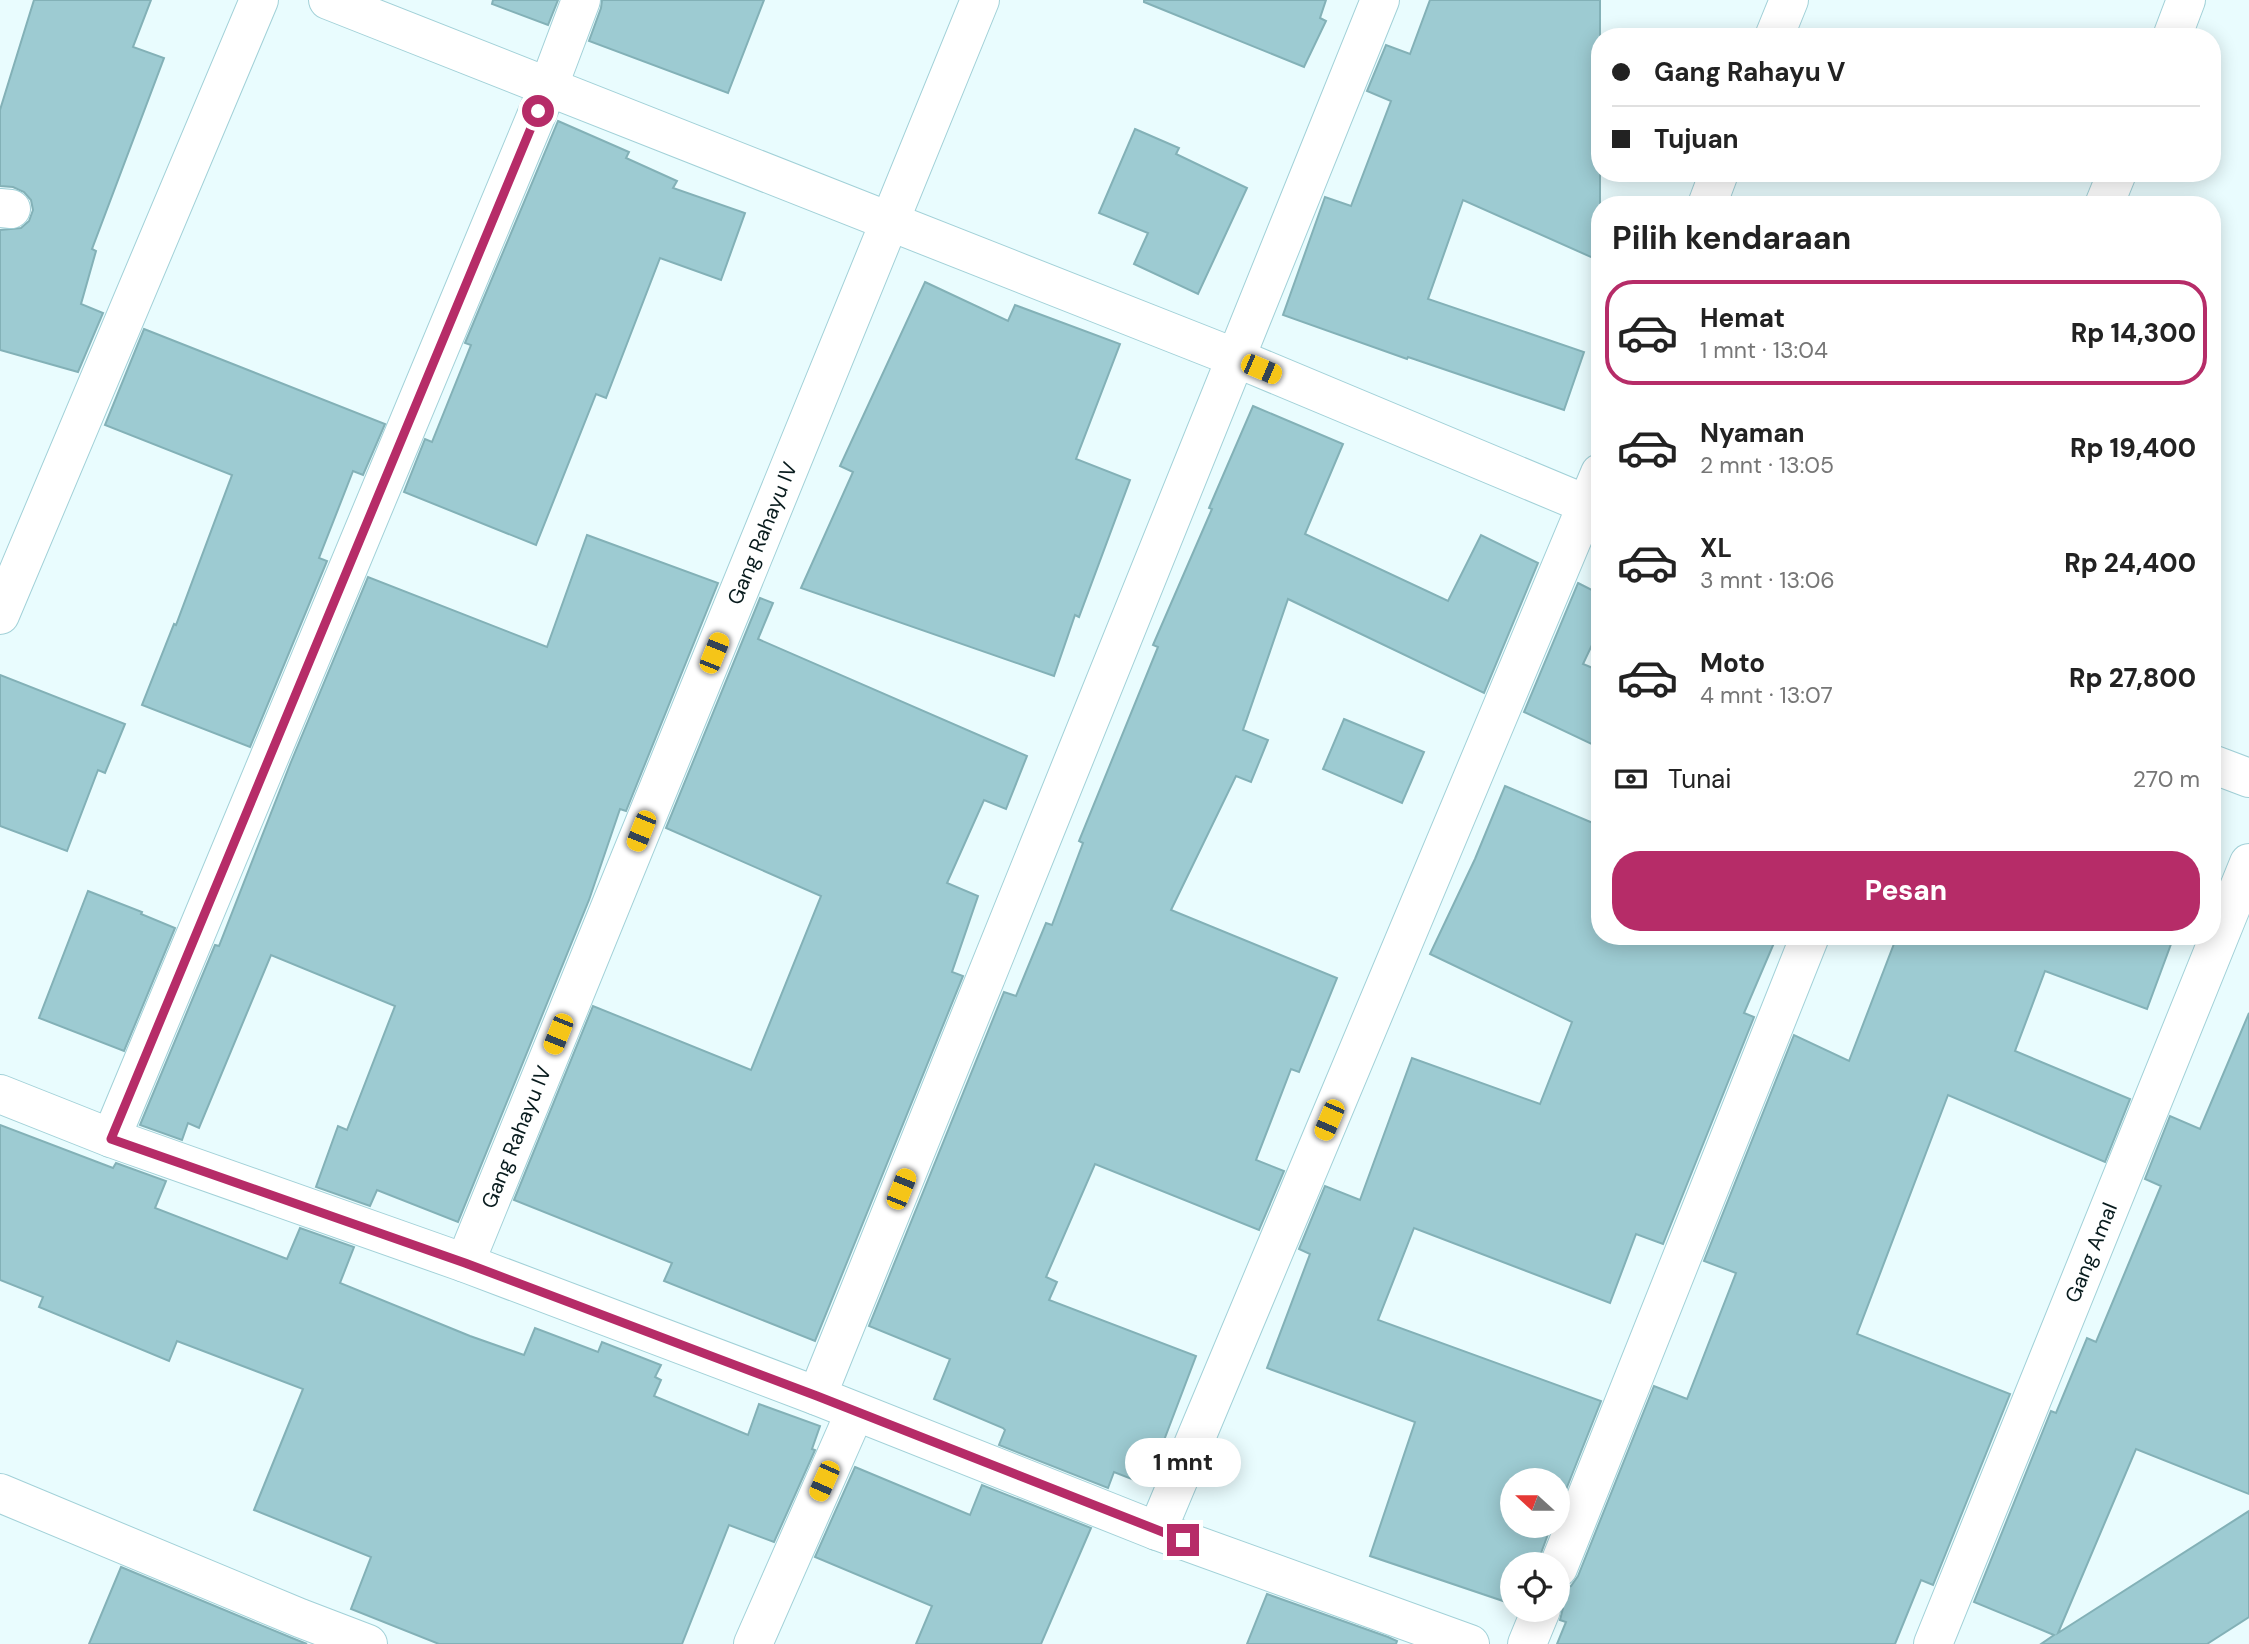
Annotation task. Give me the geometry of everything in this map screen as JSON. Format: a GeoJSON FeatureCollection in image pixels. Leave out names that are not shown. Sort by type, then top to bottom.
{"type":"FeatureCollection","features":[{"type":"Feature","properties":{"kind":"street"},"geometry":{"type":"LineString","coordinates":[[0,615],[259,0]]}},
{"type":"Feature","properties":{"kind":"street"},"geometry":{"type":"LineString","coordinates":[[328,0],[1236,358],[1591,494]]}},
{"type":"Feature","properties":{"kind":"street"},"geometry":{"type":"LineString","coordinates":[[111,1139],[582,0]]}},
{"type":"Feature","properties":{"kind":"street","name":"Gang Rahayu IV"},"geometry":{"type":"LineString","coordinates":[[465,1263],[980,0]]}},
{"type":"Feature","properties":{"kind":"street"},"geometry":{"type":"LineString","coordinates":[[817,1396],[1380,0]]}},
{"type":"Feature","properties":{"kind":"street"},"geometry":{"type":"LineString","coordinates":[[1778,28],[1789,0]]}},
{"type":"Feature","properties":{"kind":"street"},"geometry":{"type":"LineString","coordinates":[[2175,28],[2186,0]]}},
{"type":"Feature","properties":{"kind":"street"},"geometry":{"type":"LineString","coordinates":[[1157,1531],[1591,505]]}},
{"type":"Feature","properties":{"kind":"street"},"geometry":{"type":"LineString","coordinates":[[2221,767],[2249,778]]}},
{"type":"Feature","properties":{"kind":"street","name":"Gang Amal"},"geometry":{"type":"LineString","coordinates":[[2221,932],[2249,863]]}},
{"type":"Feature","properties":{"kind":"street"},"geometry":{"type":"LineString","coordinates":[[1564,1552],[1806,945]]}},
{"type":"Feature","properties":{"kind":"street","name":"Gang Amal"},"geometry":{"type":"LineString","coordinates":[[1934,1644],[2216,945]]}},
{"type":"Feature","properties":{"kind":"street"},"geometry":{"type":"LineString","coordinates":[[0,1094],[111,1139],[465,1263],[817,1396],[1157,1531],[1470,1644]]}},
{"type":"Feature","properties":{"kind":"street"},"geometry":{"type":"LineString","coordinates":[[753,1644],[855,1412]]}},
{"type":"Feature","properties":{"kind":"street"},"geometry":{"type":"LineString","coordinates":[[0,1493],[294,1631],[368,1644]]}},
{"type":"Feature","properties":{"kind":"street"},"geometry":{"type":"LineString","coordinates":[[1527,1644],[1536,1622]]}},
{"type":"Feature","properties":{"kind":"building"},"geometry":{"type":"Polygon","coordinates":[[[34,0],[151,0],[133,47],[164,58],[92,249],[96,251],[81,304],[103,313],[78,372],[0,350],[0,230],[21,228],[29,221],[33,210],[31,200],[24,192],[13,187],[0,186],[0,110],[34,0]]]}},
{"type":"Feature","properties":{"kind":"building"},"geometry":{"type":"Polygon","coordinates":[[[493,0],[558,0],[548,25],[492,4],[493,0]]]}},
{"type":"Feature","properties":{"kind":"building"},"geometry":{"type":"Polygon","coordinates":[[[602,0],[764,0],[728,93],[589,41],[602,0]]]}},
{"type":"Feature","properties":{"kind":"building"},"geometry":{"type":"Polygon","coordinates":[[[1144,0],[1326,0],[1320,18],[1326,21],[1304,67],[1144,0]]]}},
{"type":"Feature","properties":{"kind":"building"},"geometry":{"type":"Polygon","coordinates":[[[1430,0],[1600,0],[1600,28],[1591,28],[1591,182],[1600,182],[1600,196],[1591,196],[1591,257],[1463,200],[1428,299],[1584,352],[1564,410],[1283,315],[1325,197],[1351,206],[1391,101],[1367,91],[1386,45],[1410,54],[1430,0]]]}},
{"type":"Feature","properties":{"kind":"building"},"geometry":{"type":"Polygon","coordinates":[[[558,121],[629,152],[626,158],[677,181],[673,188],[745,213],[721,280],[660,258],[606,398],[596,394],[536,545],[404,492],[425,439],[432,442],[471,345],[465,343],[558,121]]]}},
{"type":"Feature","properties":{"kind":"building"},"geometry":{"type":"Polygon","coordinates":[[[1135,129],[1179,148],[1176,154],[1247,188],[1198,294],[1134,264],[1148,233],[1099,213],[1135,129]]]}},
{"type":"Feature","properties":{"kind":"building"},"geometry":{"type":"Polygon","coordinates":[[[925,282],[1008,321],[1015,305],[1120,344],[1076,459],[1130,480],[1079,617],[1075,615],[1054,676],[801,588],[853,472],[840,466],[925,282]]]}},
{"type":"Feature","properties":{"kind":"building"},"geometry":{"type":"Polygon","coordinates":[[[144,329],[385,424],[363,475],[353,471],[319,558],[327,561],[250,747],[142,705],[174,624],[176,625],[232,475],[105,425],[144,329]]]}},
{"type":"Feature","properties":{"kind":"building"},"geometry":{"type":"Polygon","coordinates":[[[1253,406],[1343,444],[1305,534],[1448,601],[1481,535],[1538,563],[1484,693],[1288,599],[1243,730],[1268,740],[1251,782],[1236,776],[1171,910],[1337,978],[1299,1072],[1291,1069],[1256,1160],[1284,1171],[1259,1230],[1095,1164],[1046,1277],[1057,1282],[1049,1300],[1196,1356],[1147,1485],[1114,1472],[1108,1488],[999,1445],[1005,1430],[1003,1428],[934,1399],[950,1359],[869,1326],[1004,992],[1016,996],[1046,923],[1052,925],[1083,843],[1079,841],[1158,647],[1153,645],[1253,406]]]}},
{"type":"Feature","properties":{"kind":"building"},"geometry":{"type":"Polygon","coordinates":[[[587,535],[718,583],[626,811],[620,809],[589,900],[458,1222],[377,1190],[370,1206],[316,1187],[338,1126],[347,1130],[395,1006],[271,955],[199,1128],[188,1123],[182,1140],[140,1125],[215,945],[219,946],[291,762],[368,577],[547,647],[587,535]]]}},
{"type":"Feature","properties":{"kind":"building"},"geometry":{"type":"Polygon","coordinates":[[[1578,583],[1591,590],[1591,647],[1583,664],[1591,667],[1591,744],[1524,712],[1578,583]]]}},
{"type":"Feature","properties":{"kind":"building"},"geometry":{"type":"Polygon","coordinates":[[[760,598],[773,603],[758,639],[1027,756],[1006,809],[984,800],[947,883],[978,896],[952,972],[963,976],[815,1341],[664,1281],[672,1263],[514,1200],[593,1006],[751,1070],[821,896],[666,828],[760,598]]]}},
{"type":"Feature","properties":{"kind":"building"},"geometry":{"type":"Polygon","coordinates":[[[0,675],[125,724],[105,773],[98,770],[67,851],[0,826],[0,675]]]}},
{"type":"Feature","properties":{"kind":"building"},"geometry":{"type":"Polygon","coordinates":[[[1344,719],[1424,752],[1402,803],[1323,769],[1344,719]]]}},
{"type":"Feature","properties":{"kind":"building"},"geometry":{"type":"Polygon","coordinates":[[[1505,786],[1591,822],[1591,945],[1773,945],[1744,1013],[1754,1017],[1663,1244],[1636,1234],[1610,1303],[1414,1228],[1378,1320],[1601,1401],[1570,1480],[1570,1468],[1500,1468],[1500,1538],[1547,1538],[1541,1552],[1500,1552],[1500,1600],[1370,1556],[1415,1422],[1267,1368],[1310,1254],[1299,1249],[1325,1186],[1360,1200],[1412,1058],[1540,1104],[1572,1022],[1430,954],[1475,859],[1505,786]]]}},
{"type":"Feature","properties":{"kind":"building"},"geometry":{"type":"Polygon","coordinates":[[[88,891],[175,928],[124,1051],[39,1018],[88,891]]]}},
{"type":"Feature","properties":{"kind":"building"},"geometry":{"type":"Polygon","coordinates":[[[1894,945],[2171,945],[2147,1009],[2045,971],[2015,1051],[2130,1099],[2105,1162],[1948,1095],[1857,1334],[2010,1394],[1933,1585],[1921,1580],[1895,1644],[1557,1644],[1566,1622],[1570,1622],[1570,1586],[1578,1576],[1654,1386],[1687,1399],[1736,1273],[1704,1261],[1794,1035],[1849,1061],[1894,945]]]}},
{"type":"Feature","properties":{"kind":"building"},"geometry":{"type":"Polygon","coordinates":[[[2249,1013],[2249,1494],[2136,1449],[2058,1633],[2249,1511],[2249,1617],[2207,1644],[2041,1644],[2054,1635],[1974,1602],[2051,1411],[2056,1413],[2087,1338],[2096,1342],[2161,1186],[2145,1179],[2170,1116],[2200,1129],[2249,1013]]]}},
{"type":"Feature","properties":{"kind":"building"},"geometry":{"type":"Polygon","coordinates":[[[0,1125],[113,1168],[116,1163],[166,1181],[155,1208],[287,1259],[300,1228],[354,1247],[340,1283],[470,1336],[524,1355],[535,1328],[598,1352],[602,1342],[661,1365],[655,1377],[661,1380],[654,1396],[748,1435],[759,1404],[820,1426],[812,1449],[815,1450],[774,1542],[729,1525],[682,1644],[439,1644],[351,1609],[371,1557],[254,1510],[303,1389],[177,1341],[169,1361],[39,1307],[43,1297],[0,1280],[0,1125]]]}},
{"type":"Feature","properties":{"kind":"building"},"geometry":{"type":"Polygon","coordinates":[[[855,1467],[970,1515],[982,1485],[1091,1528],[1041,1644],[916,1644],[932,1606],[815,1557],[855,1467]]]}},
{"type":"Feature","properties":{"kind":"building"},"geometry":{"type":"Polygon","coordinates":[[[121,1567],[292,1638],[307,1644],[89,1644],[121,1567]]]}},
{"type":"Feature","properties":{"kind":"building"},"geometry":{"type":"Polygon","coordinates":[[[1267,1594],[1388,1637],[1397,1641],[1396,1644],[1247,1644],[1267,1594]]]}},
{"type":"Feature","properties":{"kind":"route"},"geometry":{"type":"LineString","coordinates":[[538,111],[111,1139],[465,1263],[817,1396],[1183,1540]]}}]}
